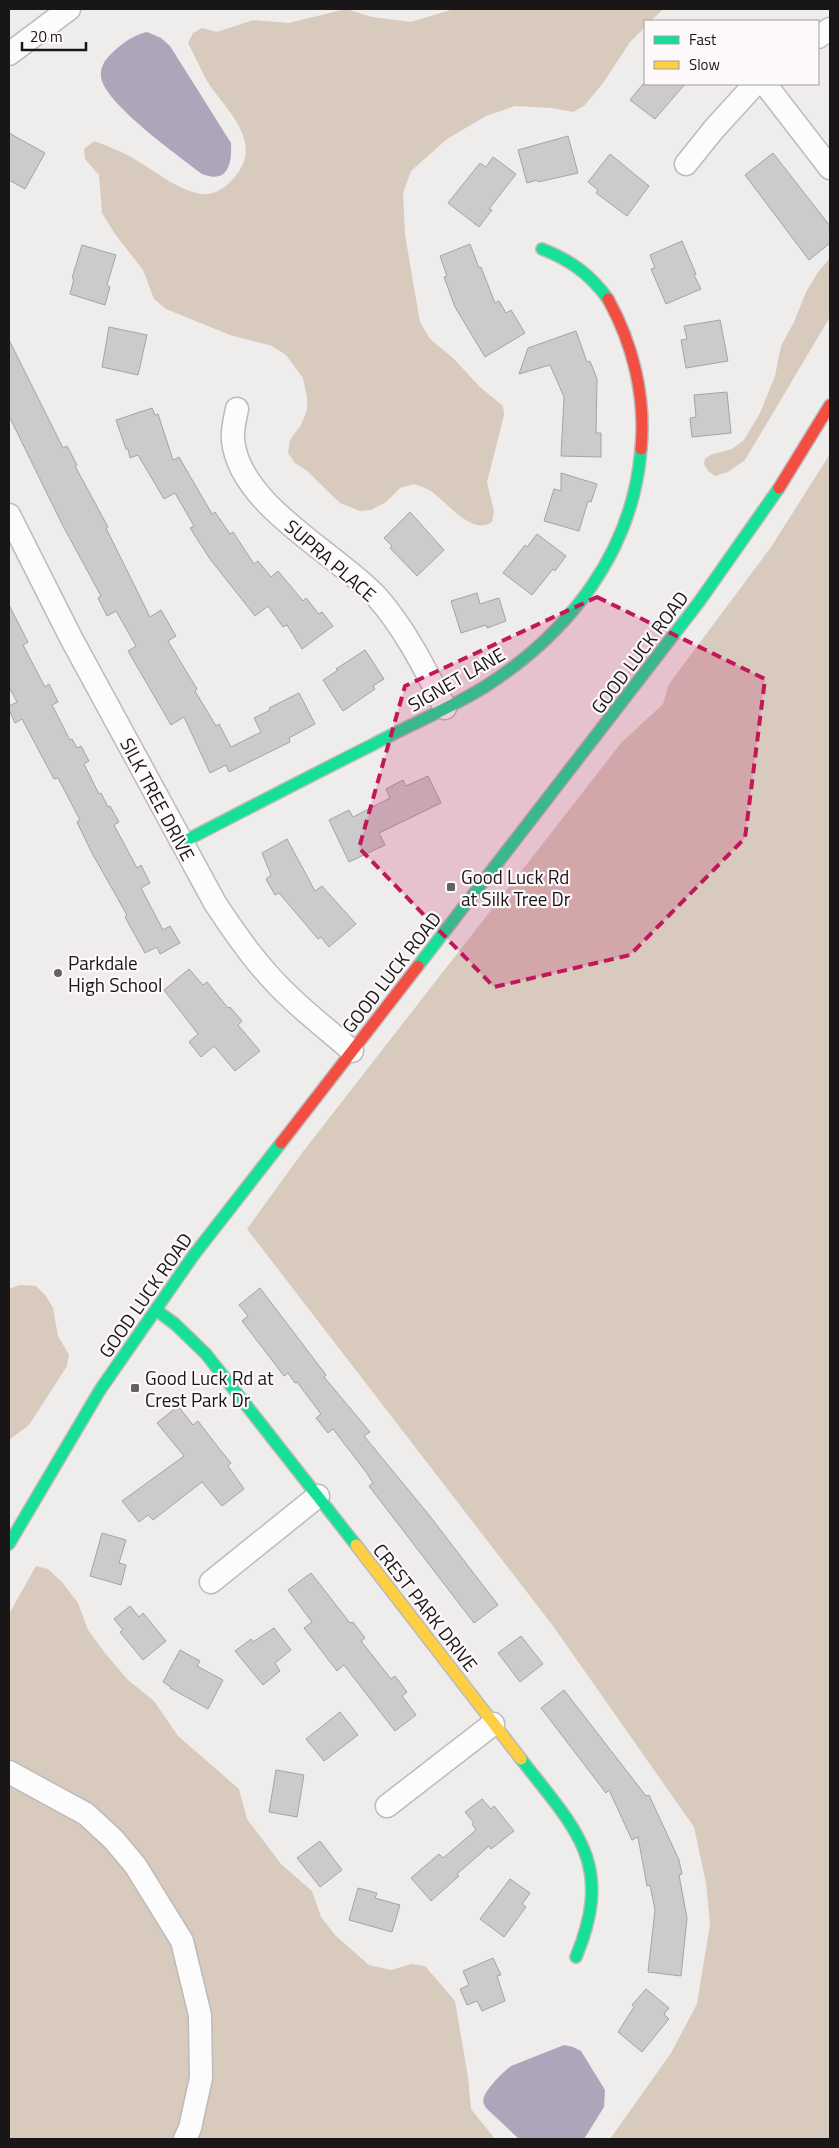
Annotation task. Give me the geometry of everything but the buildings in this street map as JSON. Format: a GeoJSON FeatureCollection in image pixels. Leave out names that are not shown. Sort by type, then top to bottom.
{"type":"FeatureCollection","features":[{"type":"Feature","properties":{"kind":"street"},"geometry":{"type":"LineString","coordinates":[[9,54],[69,9]]}},
{"type":"Feature","properties":{"kind":"street"},"geometry":{"type":"LineString","coordinates":[[819,36],[830,29]]}},
{"type":"Feature","properties":{"kind":"street"},"geometry":{"type":"LineString","coordinates":[[686,164],[714,129],[754,85]]}},
{"type":"Feature","properties":{"kind":"street"},"geometry":{"type":"LineString","coordinates":[[766,85],[830,168]]}},
{"type":"Feature","properties":{"kind":"street","name":"SIGNET LANE"},"geometry":{"type":"LineString","coordinates":[[181,843],[484,687],[538,649],[560,626],[602,574],[617,547],[629,519],[637,485],[643,445],[639,382],[621,323],[609,298],[594,278],[577,265],[560,255],[542,249]]}},
{"type":"Feature","properties":{"kind":"street","name":"GOOD LUCK ROAD"},"geometry":{"type":"LineString","coordinates":[[9,1544],[100,1390],[193,1256],[699,602],[775,495],[830,405]]}},
{"type":"Feature","properties":{"kind":"street","name":"SUPRA PLACE"},"geometry":{"type":"LineString","coordinates":[[237,409],[233,428],[233,441],[237,456],[252,484],[280,516],[356,577],[377,598],[412,645],[445,708]]}},
{"type":"Feature","properties":{"kind":"street","name":"SILK TREE DRIVE"},"geometry":{"type":"LineString","coordinates":[[9,515],[76,647],[215,904],[237,937],[262,968],[292,1000],[352,1051]]}},
{"type":"Feature","properties":{"kind":"street","name":"CREST PARK DRIVE"},"geometry":{"type":"LineString","coordinates":[[156,1310],[206,1354],[574,1828],[583,1845],[592,1876],[590,1920],[576,1957]]}},
{"type":"Feature","properties":{"kind":"street"},"geometry":{"type":"LineString","coordinates":[[210,1582],[318,1496]]}},
{"type":"Feature","properties":{"kind":"street"},"geometry":{"type":"LineString","coordinates":[[387,1806],[493,1724]]}},
{"type":"Feature","properties":{"kind":"street"},"geometry":{"type":"LineString","coordinates":[[9,1772],[86,1814],[113,1839],[135,1865],[182,1941],[200,2015],[201,2078],[190,2128],[185,2139]]}},
{"type":"Feature","properties":{"kind":"highlighted area"},"geometry":{"type":"Polygon","coordinates":[[[597,597],[765,679],[745,838],[630,955],[494,987],[359,848],[405,686],[597,597]]]}},
{"type":"Feature","properties":{"kind":"shaded area"},"geometry":{"type":"Polygon","coordinates":[[[346,9],[372,17],[411,22],[454,9],[663,9],[652,20],[644,20],[644,28],[630,42],[603,83],[584,106],[573,112],[552,108],[515,106],[486,116],[447,139],[411,171],[403,193],[405,235],[420,322],[430,339],[453,358],[480,387],[503,406],[504,415],[487,482],[494,511],[492,522],[476,525],[467,521],[429,490],[414,484],[400,488],[386,502],[371,510],[360,511],[340,503],[306,470],[295,463],[288,453],[290,440],[301,425],[307,410],[307,398],[303,378],[286,355],[272,346],[230,335],[166,309],[154,299],[143,270],[115,234],[102,213],[99,175],[85,159],[84,149],[94,141],[129,156],[173,183],[196,193],[210,194],[223,188],[230,182],[240,169],[245,156],[242,132],[208,82],[188,43],[193,33],[202,28],[217,32],[253,20],[289,23],[346,9]]]}},
{"type":"Feature","properties":{"kind":"shaded area"},"geometry":{"type":"Polygon","coordinates":[[[147,32],[161,38],[170,46],[231,143],[231,158],[227,170],[223,174],[211,176],[202,174],[128,115],[105,88],[101,73],[106,60],[125,42],[147,32]]]}},
{"type":"Feature","properties":{"kind":"shaded area"},"geometry":{"type":"Polygon","coordinates":[[[830,258],[830,317],[745,460],[728,472],[715,476],[708,471],[704,464],[705,459],[710,455],[732,449],[744,440],[760,413],[775,376],[781,346],[794,322],[806,292],[818,272],[830,258]]]}},
{"type":"Feature","properties":{"kind":"shaded area"},"geometry":{"type":"Polygon","coordinates":[[[830,454],[830,2139],[610,2139],[671,2053],[697,2004],[710,1924],[706,1883],[694,1827],[553,1626],[247,1229],[302,1153],[621,743],[663,704],[669,684],[771,547],[830,454]]]}},
{"type":"Feature","properties":{"kind":"shaded area"},"geometry":{"type":"Polygon","coordinates":[[[20,1285],[36,1286],[46,1296],[53,1308],[58,1336],[69,1355],[67,1366],[29,1425],[9,1440],[9,1289],[20,1285]]]}},
{"type":"Feature","properties":{"kind":"shaded area"},"geometry":{"type":"Polygon","coordinates":[[[36,1566],[48,1569],[62,1582],[78,1603],[88,1630],[105,1653],[128,1680],[154,1701],[178,1736],[239,1789],[247,1819],[281,1864],[312,1891],[321,1917],[335,1935],[369,1965],[391,1970],[412,1964],[425,1966],[455,2001],[468,2077],[471,2109],[495,2139],[9,2139],[9,1614],[36,1566]]]}},
{"type":"Feature","properties":{"kind":"shaded area"},"geometry":{"type":"Polygon","coordinates":[[[564,2045],[581,2051],[605,2090],[604,2107],[584,2139],[519,2139],[486,2108],[483,2100],[486,2093],[511,2066],[564,2045]]]}},
{"type":"Feature","properties":{"kind":"traffic: fast"},"geometry":{"type":"LineString","coordinates":[[542,249],[562,258],[587,275],[608,299]]}},
{"type":"Feature","properties":{"kind":"traffic: fast"},"geometry":{"type":"LineString","coordinates":[[181,843],[473,694],[545,641],[592,586],[611,555],[625,521],[635,486],[641,449]]}},
{"type":"Feature","properties":{"kind":"traffic: fast"},"geometry":{"type":"LineString","coordinates":[[418,966],[699,602],[779,488]]}},
{"type":"Feature","properties":{"kind":"traffic: fast"},"geometry":{"type":"LineString","coordinates":[[9,1544],[100,1390],[193,1256],[281,1143]]}},
{"type":"Feature","properties":{"kind":"traffic: fast"},"geometry":{"type":"LineString","coordinates":[[156,1310],[175,1324],[206,1354],[356,1545]]}},
{"type":"Feature","properties":{"kind":"traffic: fast"},"geometry":{"type":"LineString","coordinates":[[521,1759],[573,1828],[584,1849],[590,1872],[592,1896],[587,1924],[576,1957]]}},
{"type":"Feature","properties":{"kind":"traffic: slow"},"geometry":{"type":"LineString","coordinates":[[356,1545],[521,1759]]}},
{"type":"Feature","properties":{"kind":"traffic: jam"},"geometry":{"type":"LineString","coordinates":[[608,299],[617,316],[636,371],[641,410],[641,449]]}},
{"type":"Feature","properties":{"kind":"traffic: jam"},"geometry":{"type":"LineString","coordinates":[[779,488],[830,405]]}},
{"type":"Feature","properties":{"kind":"traffic: jam"},"geometry":{"type":"LineString","coordinates":[[281,1143],[418,966]]}},
{"type":"Feature","properties":{"kind":"place","name":"Good Luck Rd at Silk Tree Dr"},"geometry":{"type":"Point","coordinates":[451,887]}},
{"type":"Feature","properties":{"kind":"place","name":"Parkdale High School"},"geometry":{"type":"Point","coordinates":[58,973]}},
{"type":"Feature","properties":{"kind":"place","name":"Good Luck Rd at Crest Park Dr"},"geometry":{"type":"Point","coordinates":[135,1388]}}]}
